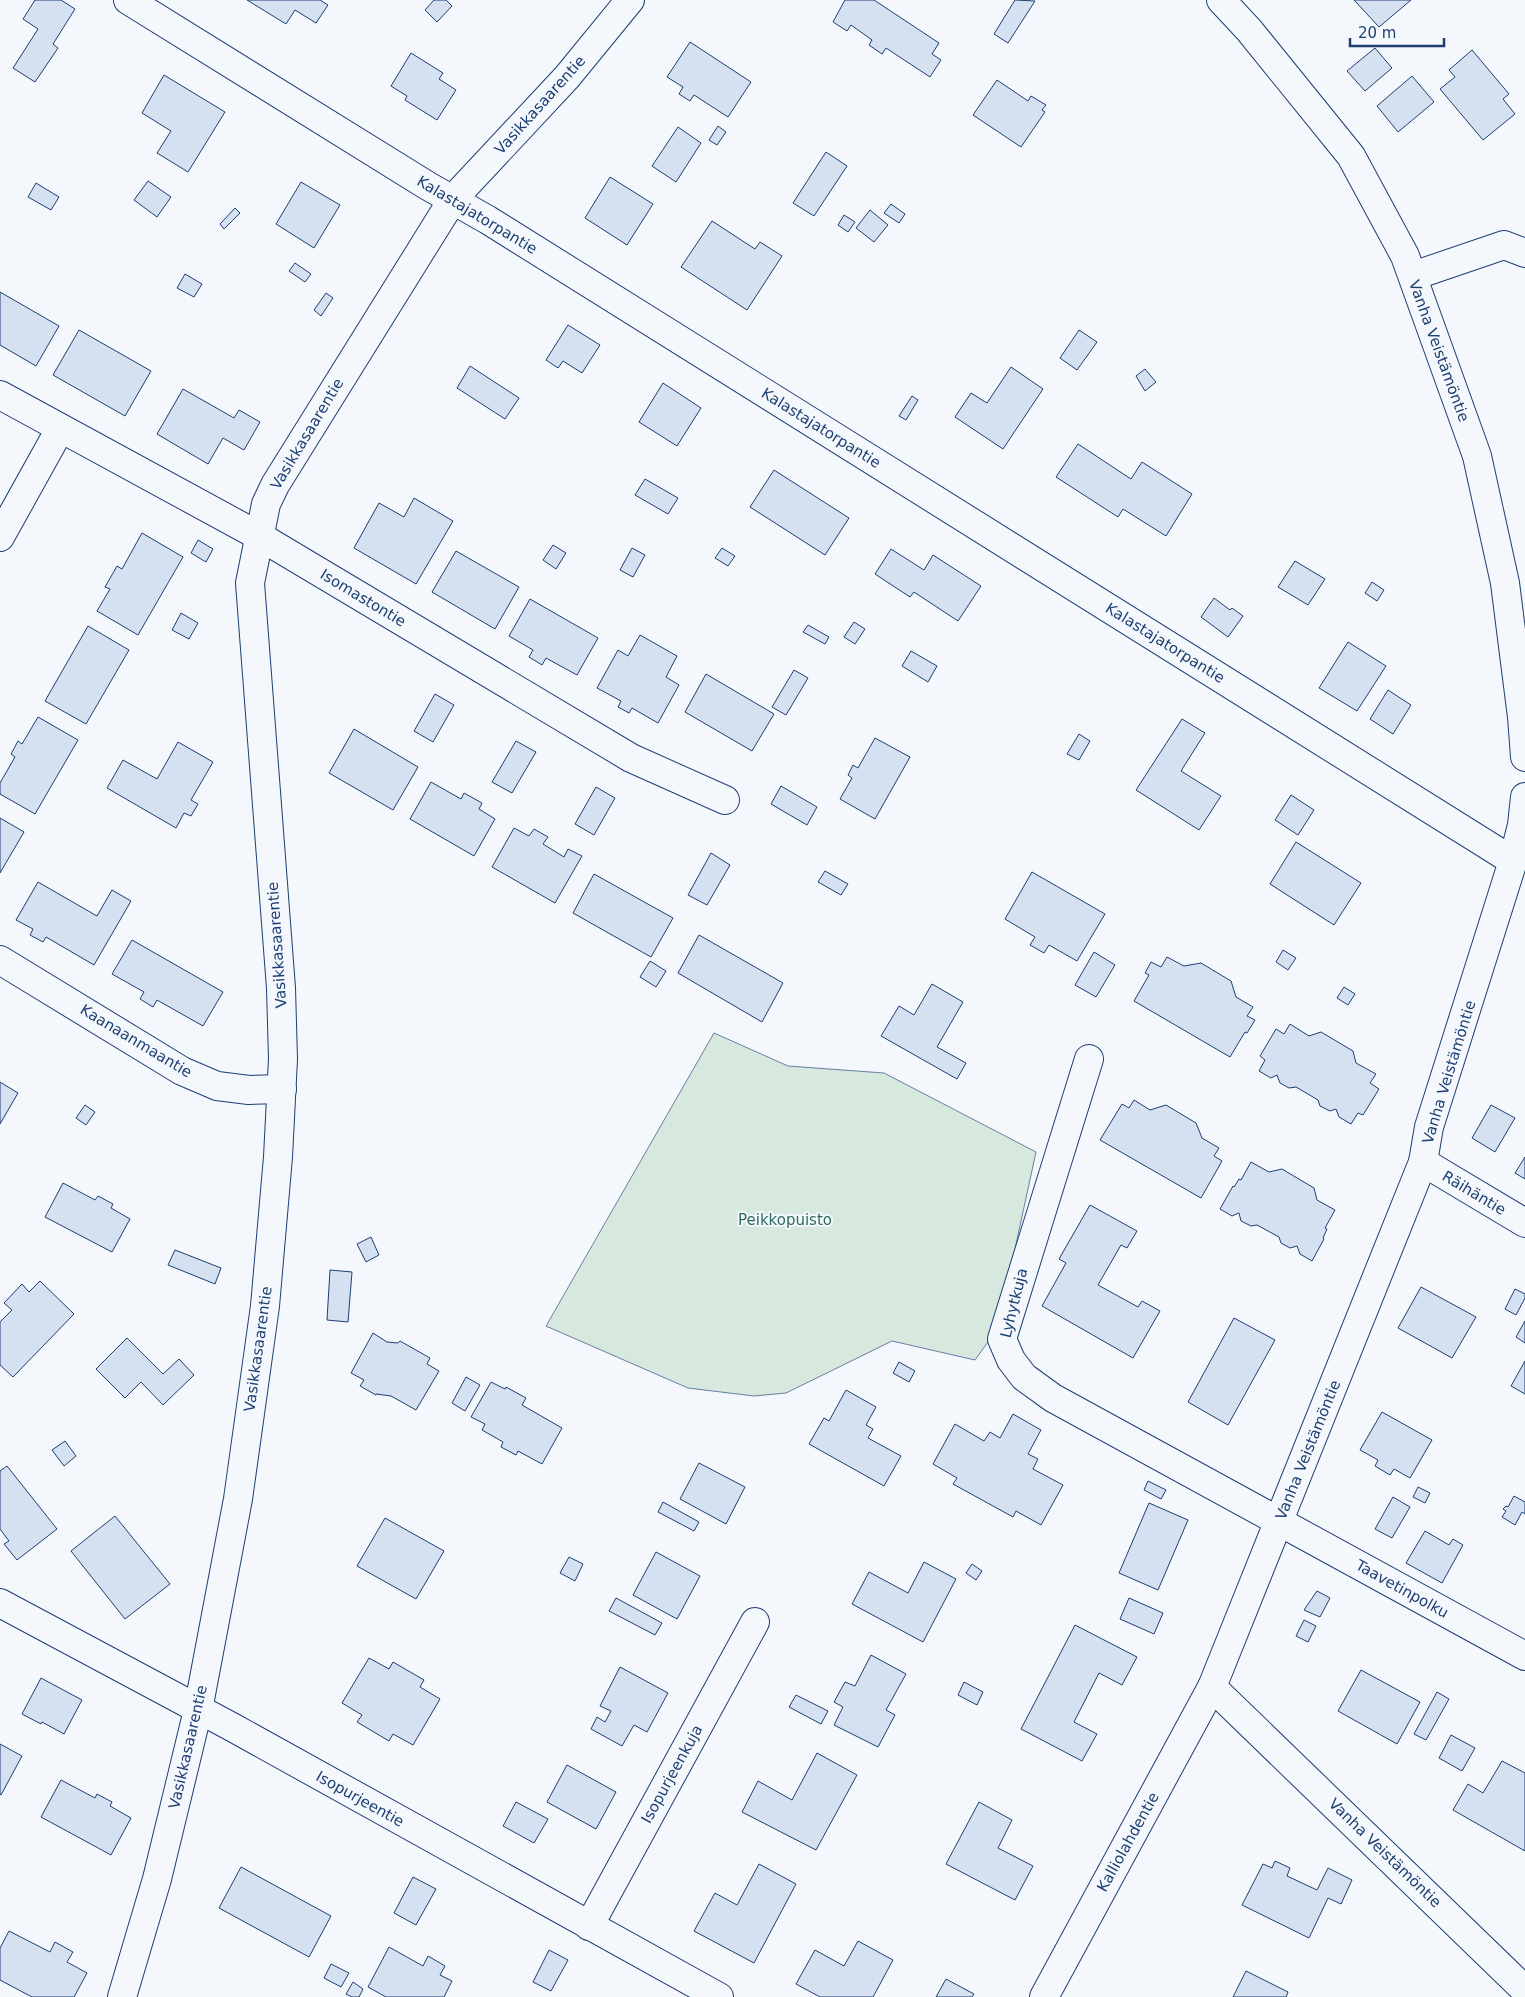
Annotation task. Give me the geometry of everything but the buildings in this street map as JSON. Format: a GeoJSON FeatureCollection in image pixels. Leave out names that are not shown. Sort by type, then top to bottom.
{"type":"FeatureCollection","features":[{"type":"Feature","properties":{"kind":"street","name":"Kalastajatorpantie"},"geometry":{"type":"LineString","coordinates":[[128,0],[453,199],[1512,861]]}},
{"type":"Feature","properties":{"kind":"street","name":"Vasikkasaarentie"},"geometry":{"type":"LineString","coordinates":[[122,1997],[156,1879],[198,1710],[238,1499],[265,1306],[278,1157],[283,1058],[281,988],[250,583],[266,504],[275,485],[453,199],[567,77],[630,0]]}},
{"type":"Feature","properties":{"kind":"street","name":"Vanha Veistämöntie"},"geometry":{"type":"LineString","coordinates":[[1221,0],[1249,30],[1351,156],[1405,256],[1426,309],[1477,456],[1505,583],[1522,717],[1525,757]]}},
{"type":"Feature","properties":{"kind":"street"},"geometry":{"type":"LineString","coordinates":[[1412,276],[1504,245],[1525,253]]}},
{"type":"Feature","properties":{"kind":"street","name":"Isomastontie"},"geometry":{"type":"LineString","coordinates":[[0,395],[258,536],[631,758],[725,800]]}},
{"type":"Feature","properties":{"kind":"street"},"geometry":{"type":"LineString","coordinates":[[0,537],[60,429]]}},
{"type":"Feature","properties":{"kind":"street","name":"Vanha Veistämöntie"},"geometry":{"type":"LineString","coordinates":[[1525,797],[1522,825],[1481,967],[1429,1127],[1424,1162],[1212,1687],[1525,1990]]}},
{"type":"Feature","properties":{"kind":"street","name":"Kaanaanmaantie"},"geometry":{"type":"LineString","coordinates":[[0,960],[182,1071],[218,1086],[249,1090],[282,1089]]}},
{"type":"Feature","properties":{"kind":"street","name":"Lyhytkuja"},"geometry":{"type":"LineString","coordinates":[[1088,1059],[1002,1339],[1011,1360],[1024,1377],[1053,1398],[1279,1521]]}},
{"type":"Feature","properties":{"kind":"street","name":"Räihäntie"},"geometry":{"type":"LineString","coordinates":[[1424,1162],[1525,1224]]}},
{"type":"Feature","properties":{"kind":"street","name":"Taavetinpolku"},"geometry":{"type":"LineString","coordinates":[[1279,1521],[1525,1656]]}},
{"type":"Feature","properties":{"kind":"street","name":"Isopurjeentie"},"geometry":{"type":"LineString","coordinates":[[0,1603],[719,1997]]}},
{"type":"Feature","properties":{"kind":"street","name":"Isopurjeenkuja"},"geometry":{"type":"LineString","coordinates":[[589,1926],[755,1622]]}},
{"type":"Feature","properties":{"kind":"street","name":"Kalliolahdentie"},"geometry":{"type":"LineString","coordinates":[[1044,1997],[1212,1687]]}},
{"type":"Feature","properties":{"kind":"green space","name":"Peikkopuisto"},"geometry":{"type":"Polygon","coordinates":[[[714,1033],[788,1066],[884,1073],[1036,1152],[1010,1272],[993,1335],[975,1360],[892,1341],[786,1393],[754,1396],[688,1388],[546,1326],[714,1033]]]}}]}
